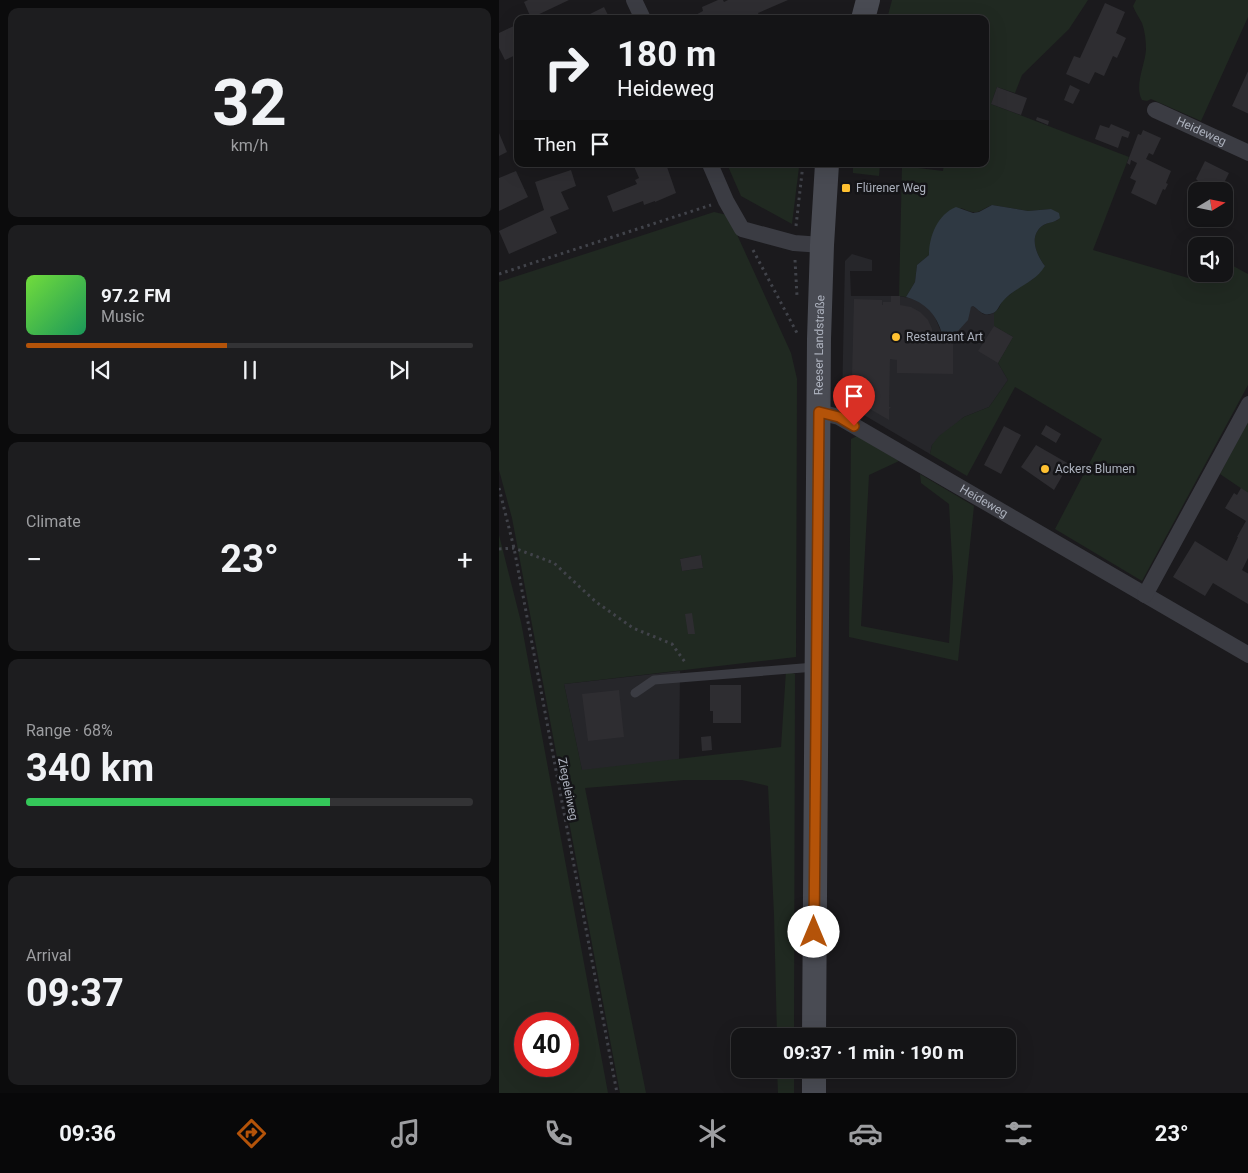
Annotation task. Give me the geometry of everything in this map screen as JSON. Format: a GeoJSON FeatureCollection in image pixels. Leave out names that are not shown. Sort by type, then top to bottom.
{"type":"FeatureCollection","features":[{"type":"Feature","properties":{"kind":"street"},"geometry":{"type":"LineString","coordinates":[[634,0],[641,15]]}},
{"type":"Feature","properties":{"kind":"street"},"geometry":{"type":"LineString","coordinates":[[864,15],[868,0]]}},
{"type":"Feature","properties":{"kind":"street","name":"Heideweg"},"geometry":{"type":"LineString","coordinates":[[1155,110],[1248,153]]}},
{"type":"Feature","properties":{"kind":"street"},"geometry":{"type":"LineString","coordinates":[[711,167],[726,201],[742,229],[794,243],[822,245]]}},
{"type":"Feature","properties":{"kind":"street","name":"Reeser Landstraße"},"geometry":{"type":"LineString","coordinates":[[814,1028],[819,412],[822,245],[827,167]]}},
{"type":"Feature","properties":{"kind":"street"},"geometry":{"type":"LineString","coordinates":[[1145,595],[1248,404]]}},
{"type":"Feature","properties":{"kind":"street","name":"Heideweg"},"geometry":{"type":"LineString","coordinates":[[819,412],[839,417],[1248,655]]}},
{"type":"Feature","properties":{"kind":"street"},"geometry":{"type":"LineString","coordinates":[[814,1078],[814,1093]]}},
{"type":"Feature","properties":{"kind":"lane"},"geometry":{"type":"LineString","coordinates":[[635,693],[654,680],[816,667]]}},
{"type":"Feature","properties":{"kind":"path"},"geometry":{"type":"LineString","coordinates":[[499,274],[726,201]]}},
{"type":"Feature","properties":{"kind":"path"},"geometry":{"type":"LineString","coordinates":[[742,229],[799,338]]}},
{"type":"Feature","properties":{"kind":"path","name":"Ziegeleiweg"},"geometry":{"type":"LineString","coordinates":[[499,488],[514,548],[617,1093]]}},
{"type":"Feature","properties":{"kind":"path"},"geometry":{"type":"LineString","coordinates":[[499,549],[514,548],[554,563],[596,602],[633,628],[672,644],[685,662],[684,678]]}},
{"type":"Feature","properties":{"kind":"shaded area"},"geometry":{"type":"Polygon","coordinates":[[[892,0],[1088,0],[1069,29],[1022,75],[1015,93],[997,87],[991,104],[1129,157],[1093,250],[1188,278],[1188,282],[1233,282],[1233,266],[1248,274],[1248,385],[1142,581],[1055,529],[1102,439],[1015,387],[967,476],[930,454],[932,445],[939,436],[964,417],[989,407],[1008,380],[998,363],[1013,337],[994,326],[994,313],[1002,301],[1033,279],[1045,266],[1035,246],[1035,235],[1042,226],[1058,220],[1051,209],[1028,211],[992,205],[980,211],[971,212],[961,208],[932,237],[929,255],[917,265],[915,282],[906,297],[899,296],[902,167],[943,171],[944,167],[989,167],[989,15],[888,15],[892,0]]]}},
{"type":"Feature","properties":{"kind":"shaded area"},"geometry":{"type":"Polygon","coordinates":[[[1136,0],[1248,0],[1248,17],[1201,121],[1151,99],[1147,101],[1142,100],[1139,82],[1146,43],[1142,23],[1133,6],[1136,0]]]}},
{"type":"Feature","properties":{"kind":"shaded area"},"geometry":{"type":"Polygon","coordinates":[[[728,167],[799,167],[792,224],[741,196],[728,167]]]}},
{"type":"Feature","properties":{"kind":"shaded area"},"geometry":{"type":"Polygon","coordinates":[[[853,167],[880,167],[879,176],[853,173],[853,167]]]}},
{"type":"Feature","properties":{"kind":"shaded area"},"geometry":{"type":"Polygon","coordinates":[[[992,205],[1028,211],[1051,209],[1059,213],[1060,218],[1042,226],[1035,235],[1035,246],[1045,266],[1036,277],[1008,296],[995,312],[985,314],[973,306],[971,307],[968,320],[958,331],[942,334],[937,321],[929,310],[919,302],[906,297],[915,282],[917,265],[929,255],[929,248],[936,226],[950,210],[956,207],[973,213],[992,205]]]}},
{"type":"Feature","properties":{"kind":"shaded area"},"geometry":{"type":"Polygon","coordinates":[[[714,212],[727,215],[791,353],[797,379],[796,657],[564,684],[582,770],[781,747],[786,671],[795,674],[794,1028],[777,1028],[768,786],[742,780],[685,780],[585,788],[646,1093],[620,1093],[512,518],[499,470],[499,282],[714,212]],[[701,555],[680,559],[682,571],[703,568],[701,555]]]}},
{"type":"Feature","properties":{"kind":"shaded area"},"geometry":{"type":"Polygon","coordinates":[[[852,254],[872,260],[872,271],[850,271],[851,296],[899,296],[914,299],[926,306],[934,315],[942,334],[968,314],[973,306],[983,314],[994,313],[994,326],[1013,337],[998,363],[1008,380],[989,407],[964,417],[932,445],[930,454],[842,402],[845,261],[852,254]]]}},
{"type":"Feature","properties":{"kind":"shaded area"},"geometry":{"type":"Polygon","coordinates":[[[1248,421],[1248,493],[1220,474],[1248,421]]]}},
{"type":"Feature","properties":{"kind":"shaded area"},"geometry":{"type":"Polygon","coordinates":[[[857,436],[899,461],[869,475],[861,626],[949,643],[953,578],[949,504],[921,483],[920,474],[974,506],[958,661],[849,637],[851,439],[857,436]]]}},
{"type":"Feature","properties":{"kind":"shaded area"},"geometry":{"type":"Polygon","coordinates":[[[499,535],[521,622],[608,1093],[499,1093],[499,535]]]}},
{"type":"Feature","properties":{"kind":"shaded area"},"geometry":{"type":"Polygon","coordinates":[[[680,671],[679,760],[582,771],[564,684],[680,671]]]}},
{"type":"Feature","properties":{"kind":"shaded area"},"geometry":{"type":"Polygon","coordinates":[[[777,1078],[794,1078],[794,1093],[778,1093],[777,1078]]]}},
{"type":"Feature","properties":{"kind":"building"},"geometry":{"type":"Polygon","coordinates":[[[528,0],[569,0],[537,15],[530,15],[524,2],[528,0]]]}},
{"type":"Feature","properties":{"kind":"building"},"geometry":{"type":"Polygon","coordinates":[[[718,0],[723,0],[724,2],[728,0],[788,0],[758,13],[759,15],[696,15],[703,11],[702,7],[718,0]]]}},
{"type":"Feature","properties":{"kind":"building"},"geometry":{"type":"Polygon","coordinates":[[[1105,3],[1125,12],[1116,33],[1126,38],[1117,58],[1113,56],[1104,76],[1095,72],[1089,84],[1066,74],[1074,56],[1080,58],[1105,3]]]}},
{"type":"Feature","properties":{"kind":"building"},"geometry":{"type":"Polygon","coordinates":[[[604,7],[608,15],[588,15],[604,7]]]}},
{"type":"Feature","properties":{"kind":"building"},"geometry":{"type":"Polygon","coordinates":[[[514,26],[514,56],[505,60],[499,48],[499,33],[514,26]]]}},
{"type":"Feature","properties":{"kind":"building"},"geometry":{"type":"Polygon","coordinates":[[[1249,69],[1249,114],[1232,106],[1249,69]]]}},
{"type":"Feature","properties":{"kind":"building"},"geometry":{"type":"Polygon","coordinates":[[[1070,85],[1080,90],[1073,104],[1064,100],[1070,85]]]}},
{"type":"Feature","properties":{"kind":"building"},"geometry":{"type":"Polygon","coordinates":[[[997,87],[1027,98],[1021,115],[991,104],[997,87]]]}},
{"type":"Feature","properties":{"kind":"building"},"geometry":{"type":"Polygon","coordinates":[[[1037,117],[1049,121],[1048,125],[1036,120],[1037,117]]]}},
{"type":"Feature","properties":{"kind":"building"},"geometry":{"type":"Polygon","coordinates":[[[1111,124],[1130,132],[1128,138],[1122,136],[1118,148],[1095,139],[1100,125],[1109,128],[1111,124]]]}},
{"type":"Feature","properties":{"kind":"building"},"geometry":{"type":"Polygon","coordinates":[[[1143,130],[1161,138],[1153,155],[1149,153],[1146,159],[1171,171],[1166,183],[1168,184],[1165,190],[1163,189],[1156,205],[1131,193],[1136,181],[1130,178],[1137,163],[1131,160],[1130,165],[1127,163],[1138,134],[1141,135],[1143,130]]]}},
{"type":"Feature","properties":{"kind":"building"},"geometry":{"type":"Polygon","coordinates":[[[499,133],[507,152],[499,156],[499,133]]]}},
{"type":"Feature","properties":{"kind":"building"},"geometry":{"type":"Polygon","coordinates":[[[1205,161],[1229,173],[1224,182],[1197,182],[1196,179],[1205,161]]]}},
{"type":"Feature","properties":{"kind":"building"},"geometry":{"type":"Polygon","coordinates":[[[634,167],[667,167],[676,193],[655,202],[644,205],[643,201],[613,212],[607,196],[637,184],[635,180],[639,178],[634,167]]]}},
{"type":"Feature","properties":{"kind":"building"},"geometry":{"type":"Polygon","coordinates":[[[571,170],[576,186],[561,192],[569,209],[550,217],[557,233],[509,254],[499,231],[544,210],[535,182],[571,170]]]}},
{"type":"Feature","properties":{"kind":"building"},"geometry":{"type":"Polygon","coordinates":[[[516,171],[528,197],[499,211],[499,178],[516,171]]]}},
{"type":"Feature","properties":{"kind":"building"},"geometry":{"type":"Polygon","coordinates":[[[891,296],[900,296],[900,305],[911,307],[928,320],[932,329],[933,340],[953,340],[953,374],[897,373],[897,360],[890,359],[889,407],[891,407],[889,409],[889,420],[851,398],[852,379],[848,378],[852,377],[854,299],[882,300],[883,305],[883,302],[891,302],[891,296]]]}},
{"type":"Feature","properties":{"kind":"building"},"geometry":{"type":"Polygon","coordinates":[[[994,326],[1013,337],[998,363],[978,351],[994,326]]]}},
{"type":"Feature","properties":{"kind":"building"},"geometry":{"type":"Polygon","coordinates":[[[1046,425],[1061,434],[1056,443],[1041,434],[1046,425]]]}},
{"type":"Feature","properties":{"kind":"building"},"geometry":{"type":"Polygon","coordinates":[[[1004,426],[1021,435],[1001,474],[984,465],[1004,426]]]}},
{"type":"Feature","properties":{"kind":"building","name":"Ackers Blumen"},"geometry":{"type":"Polygon","coordinates":[[[1036,445],[1069,464],[1054,490],[1021,467],[1036,445]]]}},
{"type":"Feature","properties":{"kind":"building"},"geometry":{"type":"Polygon","coordinates":[[[1241,488],[1249,493],[1249,556],[1242,570],[1249,574],[1248,604],[1213,583],[1205,596],[1173,577],[1195,541],[1227,561],[1246,521],[1225,508],[1234,493],[1237,495],[1241,488]]]}},
{"type":"Feature","properties":{"kind":"building"},"geometry":{"type":"Polygon","coordinates":[[[701,555],[703,568],[682,571],[680,559],[701,555]]]}},
{"type":"Feature","properties":{"kind":"building"},"geometry":{"type":"Polygon","coordinates":[[[692,613],[695,634],[688,634],[685,614],[692,613]]]}},
{"type":"Feature","properties":{"kind":"building"},"geometry":{"type":"Polygon","coordinates":[[[710,685],[741,685],[741,723],[713,723],[713,711],[710,711],[710,685]]]}},
{"type":"Feature","properties":{"kind":"building"},"geometry":{"type":"Polygon","coordinates":[[[619,690],[624,737],[588,741],[582,694],[619,690]]]}},
{"type":"Feature","properties":{"kind":"building"},"geometry":{"type":"Polygon","coordinates":[[[711,736],[712,750],[702,751],[701,737],[711,736]]]}},
{"type":"Feature","properties":{"kind":"place","name":"Flürener Weg"},"geometry":{"type":"Point","coordinates":[846,188]}},
{"type":"Feature","properties":{"kind":"place","name":"Restaurant Art"},"geometry":{"type":"Point","coordinates":[896,337]}},
{"type":"Feature","properties":{"kind":"place","name":"Ackers Blumen"},"geometry":{"type":"Point","coordinates":[1045,469]}},
{"type":"Feature","properties":{"kind":"route"},"geometry":{"type":"LineString","coordinates":[[814,932],[819,412],[839,417],[854,426]]}}]}
